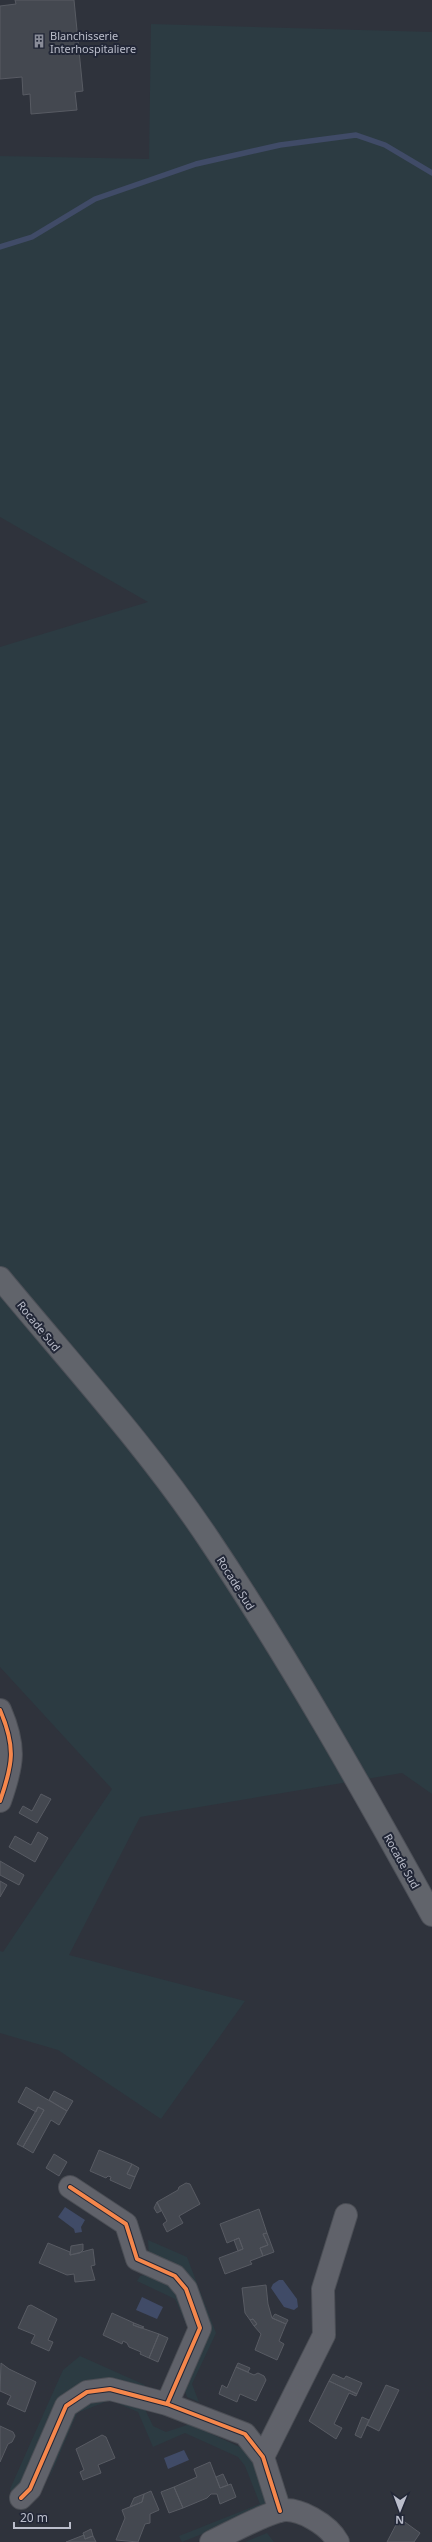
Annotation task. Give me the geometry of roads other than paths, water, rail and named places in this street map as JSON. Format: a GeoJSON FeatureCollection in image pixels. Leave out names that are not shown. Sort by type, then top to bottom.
{"type":"FeatureCollection","features":[{"type":"Feature","properties":{"kind":"main road","name":"Rocade Sud"},"geometry":{"type":"LineString","coordinates":[[0,1278],[152,1463],[210,1541],[330,1734],[432,1915]]}},
{"type":"Feature","properties":{"kind":"street"},"geometry":{"type":"LineString","coordinates":[[0,1710],[10,1732],[12,1755],[9,1776],[0,1801]]}},
{"type":"Feature","properties":{"kind":"street"},"geometry":{"type":"LineString","coordinates":[[70,2186],[126,2224],[137,2260],[175,2276],[186,2289],[200,2328],[167,2404]]}},
{"type":"Feature","properties":{"kind":"street"},"geometry":{"type":"LineString","coordinates":[[263,2457],[324,2335],[323,2289],[346,2214]]}},
{"type":"Feature","properties":{"kind":"street"},"geometry":{"type":"LineString","coordinates":[[21,2498],[30,2489],[66,2406],[87,2392],[110,2389],[167,2404],[245,2434],[263,2457],[280,2511]]}},
{"type":"Feature","properties":{"kind":"street"},"geometry":{"type":"LineString","coordinates":[[211,2542],[280,2511],[310,2515],[336,2537],[338,2542]]}},
{"type":"Feature","properties":{"kind":"water"},"geometry":{"type":"Polygon","coordinates":[[[65,2207],[85,2220],[81,2227],[82,2232],[75,2233],[74,2229],[58,2217],[65,2207]]]}},
{"type":"Feature","properties":{"kind":"water"},"geometry":{"type":"Polygon","coordinates":[[[279,2280],[283,2280],[297,2299],[298,2307],[294,2310],[284,2307],[271,2288],[273,2284],[279,2280]]]}},
{"type":"Feature","properties":{"kind":"water"},"geometry":{"type":"Polygon","coordinates":[[[142,2297],[163,2307],[157,2319],[136,2310],[142,2297]]]}},
{"type":"Feature","properties":{"kind":"water"},"geometry":{"type":"Polygon","coordinates":[[[184,2450],[189,2460],[168,2469],[164,2458],[184,2450]]]}},
{"type":"Feature","properties":{"kind":"waterway"},"geometry":{"type":"LineString","coordinates":[[0,247],[32,237],[95,199],[196,164],[280,145],[356,135],[385,145],[432,173]]}},
{"type":"Feature","properties":{"kind":"place","name":"Blanchisserie Interhospitaliere"},"geometry":{"type":"Point","coordinates":[39,41]}}]}
